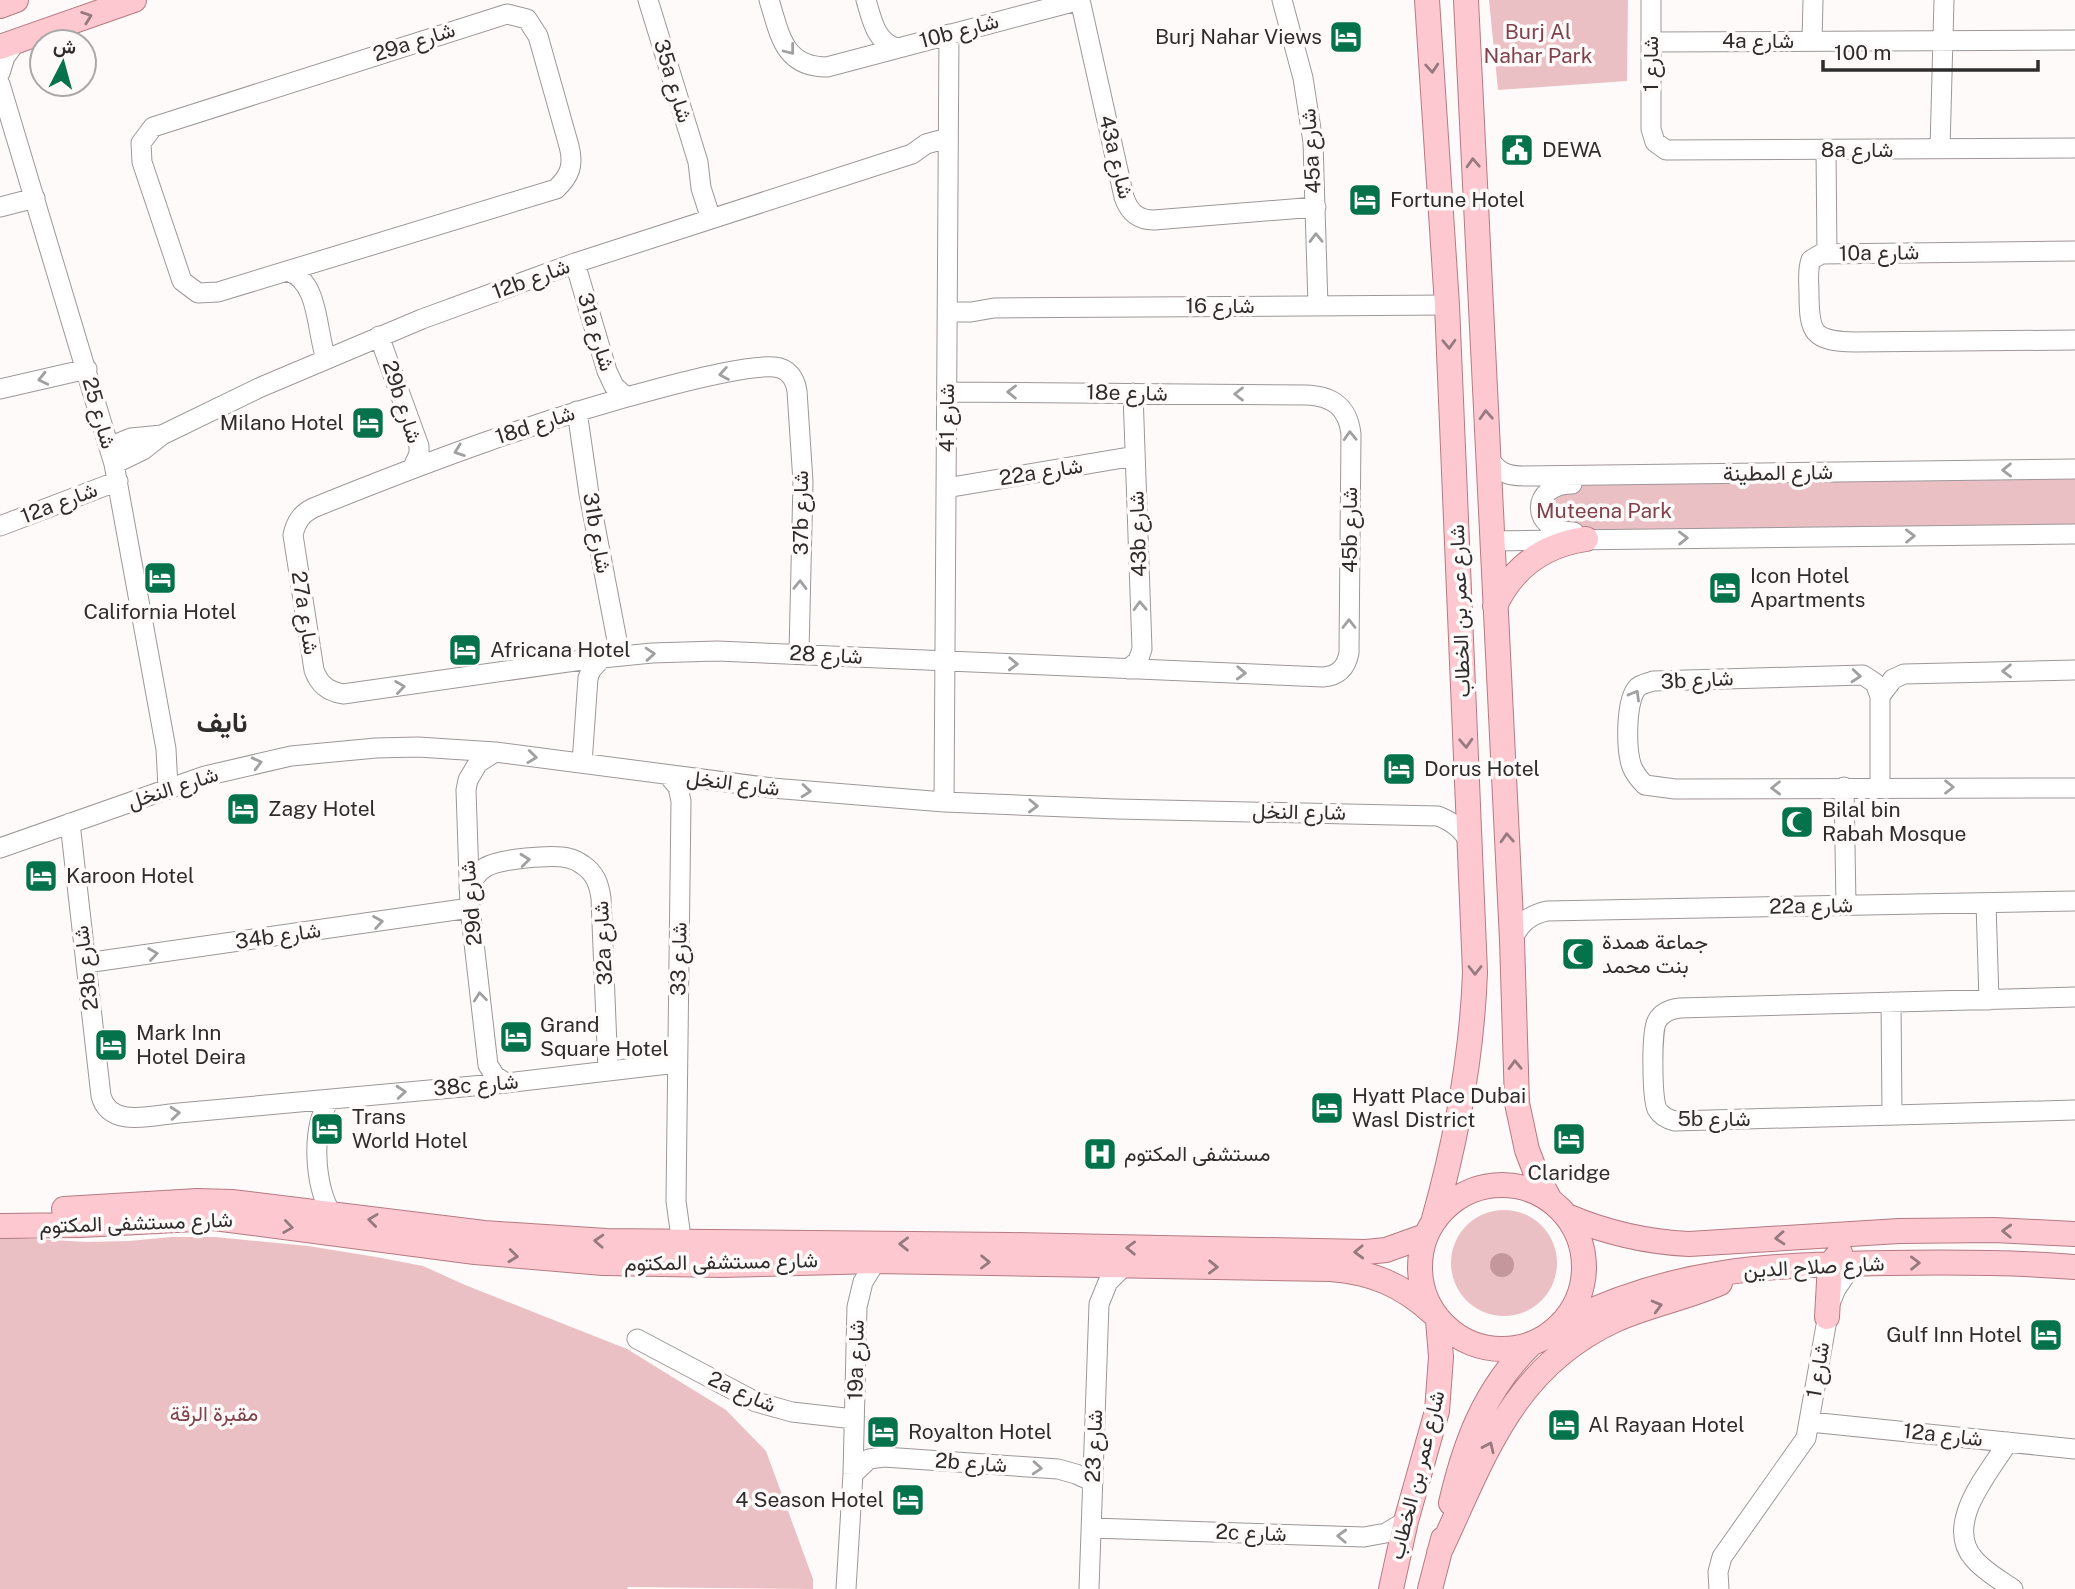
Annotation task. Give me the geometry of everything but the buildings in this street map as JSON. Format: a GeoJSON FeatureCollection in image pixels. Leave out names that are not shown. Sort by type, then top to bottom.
{"type":"FeatureCollection","features":[{"type":"Feature","properties":{"kind":"main road"},"geometry":{"type":"LineString","coordinates":[[0,6],[16,0]]}},
{"type":"Feature","properties":{"kind":"main road"},"geometry":{"type":"LineString","coordinates":[[8,45],[134,0]]}},
{"type":"Feature","properties":{"kind":"main road","name":"شارع عمر بن الخطاب"},"geometry":{"type":"LineString","coordinates":[[1427,0],[1447,305],[1475,972],[1470,1050],[1458,1126],[1429,1228]]}},
{"type":"Feature","properties":{"kind":"main road","name":"شارع عمر بن الخطاب"},"geometry":{"type":"LineString","coordinates":[[1466,0],[1512,940],[1517,1103],[1527,1150],[1537,1176],[1559,1208]]}},
{"type":"Feature","properties":{"kind":"main road"},"geometry":{"type":"LineString","coordinates":[[1452,418],[1464,439],[1472,524],[1483,537],[1492,541]]}},
{"type":"Feature","properties":{"kind":"main road"},"geometry":{"type":"LineString","coordinates":[[1495,606],[1510,580],[1534,557],[1550,548],[1586,539]]}},
{"type":"Feature","properties":{"kind":"main road"},"geometry":{"type":"LineString","coordinates":[[1501,1184],[1527,1188],[1559,1208],[1577,1233],[1583,1252],[1584,1272],[1581,1291],[1562,1324],[1531,1344],[1511,1349],[1480,1346],[1453,1334],[1435,1316],[1419,1269],[1429,1228],[1452,1200],[1476,1188],[1501,1184]]}},
{"type":"Feature","properties":{"kind":"main road","name":"شارع مستشفى المكتوم"},"geometry":{"type":"LineString","coordinates":[[0,1210],[197,1201],[232,1202],[496,1234],[606,1241],[673,1250],[876,1261],[1353,1271],[1396,1285],[1416,1297],[1435,1316]]}},
{"type":"Feature","properties":{"kind":"main road","name":"شارع صلاح الدين"},"geometry":{"type":"LineString","coordinates":[[1559,1208],[1625,1237],[1677,1244],[1846,1233],[1976,1230],[2075,1234]]}},
{"type":"Feature","properties":{"kind":"main road","name":"شارع مستشفى المكتوم"},"geometry":{"type":"LineString","coordinates":[[0,1226],[104,1224],[214,1217],[475,1252],[603,1263],[673,1250],[954,1244],[1366,1252],[1386,1250],[1429,1228]]}},
{"type":"Feature","properties":{"kind":"main road"},"geometry":{"type":"LineString","coordinates":[[1827,1317],[1842,1264],[1840,1252],[1849,1248],[1954,1241],[1976,1230]]}},
{"type":"Feature","properties":{"kind":"main road","name":"شارع صلاح الدين"},"geometry":{"type":"LineString","coordinates":[[1562,1324],[1644,1289],[1713,1273],[1749,1268],[1980,1263],[2075,1267]]}},
{"type":"Feature","properties":{"kind":"main road"},"geometry":{"type":"LineString","coordinates":[[1439,1553],[1499,1425],[1521,1392],[1541,1370],[1564,1350],[1616,1320],[1698,1292],[1749,1268]]}},
{"type":"Feature","properties":{"kind":"main road","name":"شارع عمر بن الخطاب"},"geometry":{"type":"LineString","coordinates":[[1391,1589],[1406,1521],[1437,1411],[1441,1357],[1435,1316]]}},
{"type":"Feature","properties":{"kind":"main road","name":"شارع عمر بن الخطاب"},"geometry":{"type":"LineString","coordinates":[[1430,1589],[1457,1476],[1474,1425],[1500,1379],[1531,1344]]}},
{"type":"Feature","properties":{"kind":"street","name":"35a شارع"},"geometry":{"type":"LineString","coordinates":[[648,0],[698,162],[701,188],[716,217]]}},
{"type":"Feature","properties":{"kind":"street","name":"10b شارع"},"geometry":{"type":"LineString","coordinates":[[769,0],[782,39],[794,58],[816,67],[839,64],[1080,0]]}},
{"type":"Feature","properties":{"kind":"street"},"geometry":{"type":"LineString","coordinates":[[866,0],[876,32],[886,43],[896,48]]}},
{"type":"Feature","properties":{"kind":"street","name":"43a شارع"},"geometry":{"type":"LineString","coordinates":[[1080,0],[1124,197],[1132,212],[1146,220],[1154,220],[1316,207]]}},
{"type":"Feature","properties":{"kind":"street","name":"45a شارع"},"geometry":{"type":"LineString","coordinates":[[1282,0],[1310,110],[1318,306]]}},
{"type":"Feature","properties":{"kind":"street","name":"شارع 1"},"geometry":{"type":"LineString","coordinates":[[1651,0],[1651,129]]}},
{"type":"Feature","properties":{"kind":"street"},"geometry":{"type":"LineString","coordinates":[[1812,41],[1813,0]]}},
{"type":"Feature","properties":{"kind":"street"},"geometry":{"type":"LineString","coordinates":[[1940,149],[1944,0]]}},
{"type":"Feature","properties":{"kind":"street","name":"29a شارع"},"geometry":{"type":"LineString","coordinates":[[507,14],[527,19],[538,36],[572,158],[565,181],[544,194],[315,263],[208,294],[189,288],[178,271],[142,162],[141,143],[146,134],[162,123],[497,16],[507,14]]}},
{"type":"Feature","properties":{"kind":"street"},"geometry":{"type":"LineString","coordinates":[[867,56],[874,45],[876,32]]}},
{"type":"Feature","properties":{"kind":"street","name":"شارع 41"},"geometry":{"type":"LineString","coordinates":[[944,802],[949,34]]}},
{"type":"Feature","properties":{"kind":"street","name":"4a شارع"},"geometry":{"type":"LineString","coordinates":[[1651,42],[2075,40]]}},
{"type":"Feature","properties":{"kind":"street"},"geometry":{"type":"LineString","coordinates":[[0,73],[8,45]]}},
{"type":"Feature","properties":{"kind":"street","name":"شارع 25"},"geometry":{"type":"LineString","coordinates":[[0,84],[114,464],[174,786]]}},
{"type":"Feature","properties":{"kind":"street","name":"8a شارع"},"geometry":{"type":"LineString","coordinates":[[1651,129],[1655,142],[1660,147],[1673,151],[2075,148]]}},
{"type":"Feature","properties":{"kind":"street","name":"12b شارع"},"geometry":{"type":"LineString","coordinates":[[114,464],[138,437],[162,435],[379,336],[575,262],[912,154],[926,144],[948,138]]}},
{"type":"Feature","properties":{"kind":"street"},"geometry":{"type":"LineString","coordinates":[[1826,150],[1826,254]]}},
{"type":"Feature","properties":{"kind":"street","name":"12b شارع"},"geometry":{"type":"LineString","coordinates":[[912,154],[948,160]]}},
{"type":"Feature","properties":{"kind":"street"},"geometry":{"type":"LineString","coordinates":[[0,207],[34,198]]}},
{"type":"Feature","properties":{"kind":"street","name":"10a شارع"},"geometry":{"type":"LineString","coordinates":[[2075,251],[1826,254],[1815,256],[1809,266],[1810,324],[1818,336],[1825,340],[2075,340]]}},
{"type":"Feature","properties":{"kind":"street","name":"31a شارع"},"geometry":{"type":"LineString","coordinates":[[575,262],[607,371],[614,386],[626,397]]}},
{"type":"Feature","properties":{"kind":"street"},"geometry":{"type":"LineString","coordinates":[[307,284],[315,263]]}},
{"type":"Feature","properties":{"kind":"street"},"geometry":{"type":"LineString","coordinates":[[288,271],[307,284],[321,331],[320,340],[331,357]]}},
{"type":"Feature","properties":{"kind":"street","name":"شارع 16"},"geometry":{"type":"LineString","coordinates":[[947,305],[968,299],[994,309],[1447,305]]}},
{"type":"Feature","properties":{"kind":"street","name":"29b شارع"},"geometry":{"type":"LineString","coordinates":[[379,336],[419,446],[417,461],[413,467]]}},
{"type":"Feature","properties":{"kind":"street","name":"18d شارع"},"geometry":{"type":"LineString","coordinates":[[295,527],[305,512],[313,508],[413,467],[577,411],[702,378],[774,367],[790,374]]}},
{"type":"Feature","properties":{"kind":"street"},"geometry":{"type":"LineString","coordinates":[[0,389],[87,369]]}},
{"type":"Feature","properties":{"kind":"street","name":"37b شارع"},"geometry":{"type":"LineString","coordinates":[[790,374],[796,382],[803,482],[799,653]]}},
{"type":"Feature","properties":{"kind":"street","name":"18e شارع"},"geometry":{"type":"LineString","coordinates":[[947,392],[1307,395]]}},
{"type":"Feature","properties":{"kind":"street","name":"43b شارع"},"geometry":{"type":"LineString","coordinates":[[1128,669],[1138,661],[1142,649],[1133,393]]}},
{"type":"Feature","properties":{"kind":"street","name":"45b شارع"},"geometry":{"type":"LineString","coordinates":[[1307,395],[1321,396],[1333,401],[1343,410],[1349,421],[1351,434],[1349,653],[1348,661],[1338,673],[1323,677]]}},
{"type":"Feature","properties":{"kind":"street","name":"31b شارع"},"geometry":{"type":"LineString","coordinates":[[577,411],[611,657]]}},
{"type":"Feature","properties":{"kind":"street","name":"22a شارع"},"geometry":{"type":"LineString","coordinates":[[946,488],[1135,457]]}},
{"type":"Feature","properties":{"kind":"street","name":"شارع المطينة"},"geometry":{"type":"LineString","coordinates":[[1488,457],[1493,465],[1509,476],[2075,468]]}},
{"type":"Feature","properties":{"kind":"street","name":"12a شارع"},"geometry":{"type":"LineString","coordinates":[[0,526],[114,464]]}},
{"type":"Feature","properties":{"kind":"street"},"geometry":{"type":"LineString","coordinates":[[1652,539],[1556,531],[1548,526],[1540,506],[1544,495],[1553,487],[1564,484],[1683,482],[1712,474]]}},
{"type":"Feature","properties":{"kind":"street","name":"27a شارع"},"geometry":{"type":"LineString","coordinates":[[295,527],[293,535],[313,670],[317,679],[332,692]]}},
{"type":"Feature","properties":{"kind":"street"},"geometry":{"type":"LineString","coordinates":[[1492,541],[2075,534]]}},
{"type":"Feature","properties":{"kind":"street","name":"شارع 28"},"geometry":{"type":"LineString","coordinates":[[332,692],[366,692],[562,662],[717,651],[1323,677]]}},
{"type":"Feature","properties":{"kind":"street"},"geometry":{"type":"LineString","coordinates":[[582,763],[587,687],[591,670],[611,657]]}},
{"type":"Feature","properties":{"kind":"street"},"geometry":{"type":"LineString","coordinates":[[562,662],[577,672],[587,687]]}},
{"type":"Feature","properties":{"kind":"street"},"geometry":{"type":"LineString","coordinates":[[1880,787],[1880,696],[1893,679],[1904,674],[2075,670]]}},
{"type":"Feature","properties":{"kind":"street","name":"3b شارع"},"geometry":{"type":"LineString","coordinates":[[1880,696],[1870,678],[1855,675],[1653,681],[1640,685],[1633,695],[1629,717],[1632,768],[1645,785],[1675,789],[2075,788]]}},
{"type":"Feature","properties":{"kind":"street","name":"شارع النخل"},"geometry":{"type":"LineString","coordinates":[[0,848],[174,786],[266,761],[325,752],[418,747],[495,752],[784,789],[944,802],[1117,809],[1423,814],[1452,821],[1463,831],[1470,843]]}},
{"type":"Feature","properties":{"kind":"street","name":"29d شارع"},"geometry":{"type":"LineString","coordinates":[[488,1065],[470,898],[466,818],[468,780],[478,763],[495,752]]}},
{"type":"Feature","properties":{"kind":"street","name":"شارع 33"},"geometry":{"type":"LineString","coordinates":[[668,775],[678,787],[681,801],[676,1201],[670,1217],[673,1250]]}},
{"type":"Feature","properties":{"kind":"street"},"geometry":{"type":"LineString","coordinates":[[681,801],[688,788],[700,778]]}},
{"type":"Feature","properties":{"kind":"street"},"geometry":{"type":"LineString","coordinates":[[1844,787],[1846,905]]}},
{"type":"Feature","properties":{"kind":"street","name":"23b شارع"},"geometry":{"type":"LineString","coordinates":[[69,823],[101,1096],[108,1111]]}},
{"type":"Feature","properties":{"kind":"street","name":"32a شارع"},"geometry":{"type":"LineString","coordinates":[[470,898],[478,872],[495,863],[568,858],[581,863],[592,872],[599,884],[601,898],[608,1071]]}},
{"type":"Feature","properties":{"kind":"street","name":"22a شارع"},"geometry":{"type":"LineString","coordinates":[[1509,886],[1525,904],[1547,911],[2075,901]]}},
{"type":"Feature","properties":{"kind":"street","name":"34b شارع"},"geometry":{"type":"LineString","coordinates":[[86,963],[470,898]]}},
{"type":"Feature","properties":{"kind":"street"},"geometry":{"type":"LineString","coordinates":[[1986,902],[1989,1000]]}},
{"type":"Feature","properties":{"kind":"street","name":"22a شارع"},"geometry":{"type":"LineString","coordinates":[[1512,940],[1525,920],[1547,911]]}},
{"type":"Feature","properties":{"kind":"street","name":"5b شارع"},"geometry":{"type":"LineString","coordinates":[[2075,998],[1672,1009],[1658,1019],[1654,1036],[1656,1105],[1658,1111],[1669,1119],[1681,1121],[2075,1110]]}},
{"type":"Feature","properties":{"kind":"street"},"geometry":{"type":"LineString","coordinates":[[1891,1002],[1892,1115]]}},
{"type":"Feature","properties":{"kind":"street","name":"38c شارع"},"geometry":{"type":"LineString","coordinates":[[108,1111],[126,1117],[506,1083],[677,1063]]}},
{"type":"Feature","properties":{"kind":"street"},"geometry":{"type":"LineString","coordinates":[[488,1065],[495,1076],[506,1083]]}},
{"type":"Feature","properties":{"kind":"street"},"geometry":{"type":"LineString","coordinates":[[473,1086],[488,1065]]}},
{"type":"Feature","properties":{"kind":"street"},"geometry":{"type":"LineString","coordinates":[[331,1099],[318,1124],[319,1180],[322,1198],[331,1214]]}},
{"type":"Feature","properties":{"kind":"street"},"geometry":{"type":"LineString","coordinates":[[300,1102],[312,1111],[318,1124]]}},
{"type":"Feature","properties":{"kind":"street"},"geometry":{"type":"LineString","coordinates":[[300,1210],[313,1197],[319,1180]]}},
{"type":"Feature","properties":{"kind":"street","name":"19a شارع"},"geometry":{"type":"LineString","coordinates":[[846,1589],[853,1474],[857,1307],[863,1282],[876,1261]]}},
{"type":"Feature","properties":{"kind":"street","name":"شارع 23"},"geometry":{"type":"LineString","coordinates":[[1075,1264],[1092,1281],[1099,1304],[1089,1589]]}},
{"type":"Feature","properties":{"kind":"street","name":"شارع 1"},"geometry":{"type":"LineString","coordinates":[[1719,1589],[1718,1572],[1722,1557],[1804,1443],[1810,1422],[1827,1317],[1819,1290],[1803,1265]]}},
{"type":"Feature","properties":{"kind":"street","name":"شارع 23"},"geometry":{"type":"LineString","coordinates":[[1099,1304],[1108,1282],[1125,1266]]}},
{"type":"Feature","properties":{"kind":"street","name":"2a شارع"},"geometry":{"type":"LineString","coordinates":[[637,1339],[756,1402],[792,1412],[854,1419]]}},
{"type":"Feature","properties":{"kind":"street","name":"12a شارع"},"geometry":{"type":"LineString","coordinates":[[1810,1422],[2075,1449]]}},
{"type":"Feature","properties":{"kind":"street"},"geometry":{"type":"LineString","coordinates":[[2008,1442],[1968,1507],[1962,1532],[1971,1557],[2013,1589]]}},
{"type":"Feature","properties":{"kind":"street","name":"2b شارع"},"geometry":{"type":"LineString","coordinates":[[853,1474],[863,1463],[884,1457],[1058,1469],[1093,1482]]}},
{"type":"Feature","properties":{"kind":"street","name":"2c شارع"},"geometry":{"type":"LineString","coordinates":[[1092,1528],[1364,1537],[1386,1533],[1406,1521]]}},
{"type":"Feature","properties":{"kind":"green space","name":"Burj Al Nahar Park"},"geometry":{"type":"Polygon","coordinates":[[[1489,0],[1628,0],[1627,81],[1498,90],[1489,0]]]}},
{"type":"Feature","properties":{"kind":"green space","name":"Muteena Park"},"geometry":{"type":"Polygon","coordinates":[[[2075,475],[2075,533],[1546,541],[1545,483],[2075,475]]]}},
{"type":"Feature","properties":{"kind":"green space"},"geometry":{"type":"Polygon","coordinates":[[[1504,1210],[1524,1214],[1541,1226],[1553,1243],[1557,1263],[1553,1283],[1541,1300],[1524,1312],[1504,1316],[1484,1312],[1467,1300],[1455,1283],[1451,1263],[1455,1243],[1467,1226],[1484,1214],[1504,1210]]]}},
{"type":"Feature","properties":{"kind":"green space","name":"مقبرة الرقة"},"geometry":{"type":"Polygon","coordinates":[[[0,1237],[86,1242],[215,1237],[308,1246],[376,1257],[423,1266],[627,1349],[726,1410],[766,1451],[813,1579],[813,1589],[0,1589],[0,1237]]]}},
{"type":"Feature","properties":{"kind":"shaded area"},"geometry":{"type":"Polygon","coordinates":[[[1502,1253],[1513,1260],[1514,1265],[1507,1276],[1502,1277],[1491,1270],[1490,1265],[1497,1254],[1502,1253]]]}},
{"type":"Feature","properties":{"kind":"place","name":"Burj Nahar Views"},"geometry":{"type":"Point","coordinates":[1346,37]}},
{"type":"Feature","properties":{"kind":"place","name":"DEWA"},"geometry":{"type":"Point","coordinates":[1517,150]}},
{"type":"Feature","properties":{"kind":"place","name":"Fortune Hotel"},"geometry":{"type":"Point","coordinates":[1365,200]}},
{"type":"Feature","properties":{"kind":"place","name":"Milano Hotel"},"geometry":{"type":"Point","coordinates":[368,423]}},
{"type":"Feature","properties":{"kind":"place","name":"California Hotel"},"geometry":{"type":"Point","coordinates":[160,578]}},
{"type":"Feature","properties":{"kind":"place","name":"Icon Hotel Apartments"},"geometry":{"type":"Point","coordinates":[1725,588]}},
{"type":"Feature","properties":{"kind":"place","name":"Africana Hotel"},"geometry":{"type":"Point","coordinates":[465,650]}},
{"type":"Feature","properties":{"kind":"place","name":"Dorus Hotel"},"geometry":{"type":"Point","coordinates":[1399,769]}},
{"type":"Feature","properties":{"kind":"place","name":"Zagy Hotel"},"geometry":{"type":"Point","coordinates":[243,809]}},
{"type":"Feature","properties":{"kind":"place","name":"Bilal bin Rabah Mosque"},"geometry":{"type":"Point","coordinates":[1797,822]}},
{"type":"Feature","properties":{"kind":"place","name":"Karoon Hotel"},"geometry":{"type":"Point","coordinates":[41,876]}},
{"type":"Feature","properties":{"kind":"place","name":"جماعة همدة بنت محمد"},"geometry":{"type":"Point","coordinates":[1578,954]}},
{"type":"Feature","properties":{"kind":"place","name":"Grand Square Hotel"},"geometry":{"type":"Point","coordinates":[516,1037]}},
{"type":"Feature","properties":{"kind":"place","name":"Mark Inn Hotel Deira"},"geometry":{"type":"Point","coordinates":[111,1045]}},
{"type":"Feature","properties":{"kind":"place","name":"Hyatt Place Dubai Wasl District"},"geometry":{"type":"Point","coordinates":[1327,1108]}},
{"type":"Feature","properties":{"kind":"place","name":"Trans World Hotel"},"geometry":{"type":"Point","coordinates":[327,1129]}},
{"type":"Feature","properties":{"kind":"place","name":"Claridge"},"geometry":{"type":"Point","coordinates":[1569,1139]}},
{"type":"Feature","properties":{"kind":"place","name":"مستشفى المكتوم"},"geometry":{"type":"Point","coordinates":[1100,1154]}},
{"type":"Feature","properties":{"kind":"place","name":"Gulf Inn Hotel"},"geometry":{"type":"Point","coordinates":[2046,1335]}},
{"type":"Feature","properties":{"kind":"place","name":"Al Rayaan Hotel"},"geometry":{"type":"Point","coordinates":[1564,1425]}},
{"type":"Feature","properties":{"kind":"place","name":"Royalton Hotel"},"geometry":{"type":"Point","coordinates":[883,1432]}},
{"type":"Feature","properties":{"kind":"place","name":"4 Season Hotel"},"geometry":{"type":"Point","coordinates":[908,1500]}},
{"type":"Feature","properties":{"kind":"district","name":"نایف"},"geometry":{"type":"Point","coordinates":[222,722]}}]}
